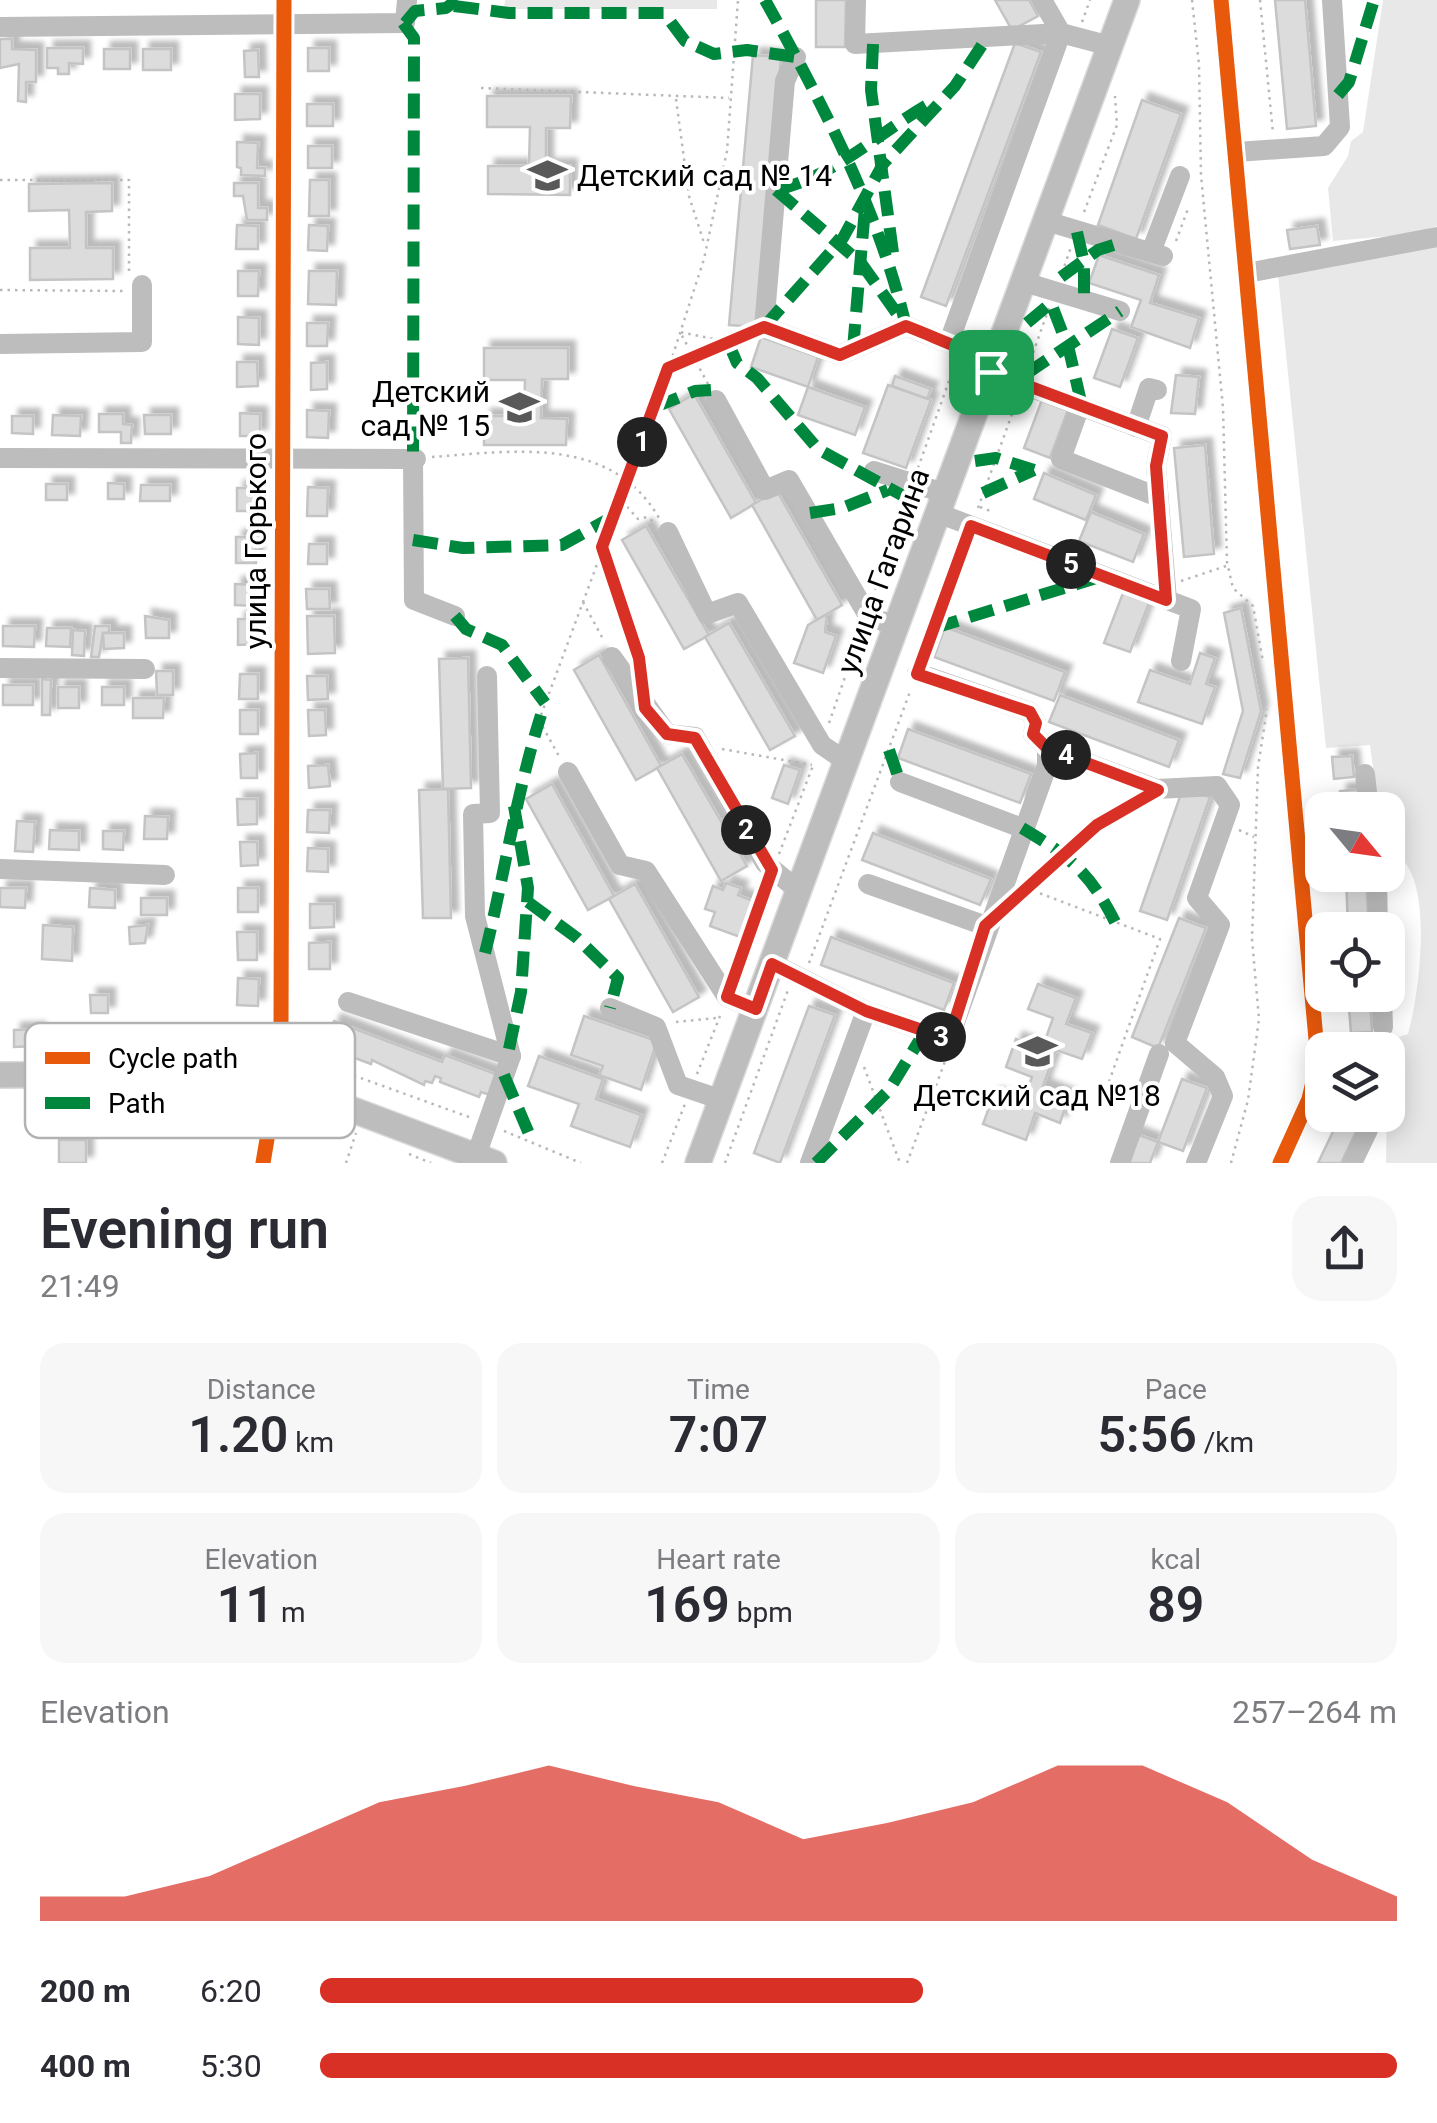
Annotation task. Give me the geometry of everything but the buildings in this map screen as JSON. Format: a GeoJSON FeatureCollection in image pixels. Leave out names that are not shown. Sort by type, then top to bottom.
{"type":"FeatureCollection","features":[{"type":"Feature","properties":{"kind":"main road","name":"улица Гагарина"},"geometry":{"type":"LineString","coordinates":[[698,1163],[756,1009],[790,973],[799,891],[1127,0]]}},
{"type":"Feature","properties":{"kind":"main road"},"geometry":{"type":"LineString","coordinates":[[0,1075],[25,1075]]}},
{"type":"Feature","properties":{"kind":"main road"},"geometry":{"type":"LineString","coordinates":[[355,1103],[485,1160]]}},
{"type":"Feature","properties":{"kind":"street","name":"улица Горького"},"geometry":{"type":"LineString","coordinates":[[281,1023],[284,0]]}},
{"type":"Feature","properties":{"kind":"street"},"geometry":{"type":"LineString","coordinates":[[0,27],[404,23],[408,0]]}},
{"type":"Feature","properties":{"kind":"street"},"geometry":{"type":"LineString","coordinates":[[856,0],[855,44],[1069,34],[1110,46]]}},
{"type":"Feature","properties":{"kind":"street"},"geometry":{"type":"LineString","coordinates":[[1042,0],[1069,34]]}},
{"type":"Feature","properties":{"kind":"street"},"geometry":{"type":"LineString","coordinates":[[1221,0],[1312,912]]}},
{"type":"Feature","properties":{"kind":"street"},"geometry":{"type":"LineString","coordinates":[[1236,152],[1324,146],[1340,127],[1332,0]]}},
{"type":"Feature","properties":{"kind":"street"},"geometry":{"type":"LineString","coordinates":[[954,347],[1069,34]]}},
{"type":"Feature","properties":{"kind":"street"},"geometry":{"type":"LineString","coordinates":[[796,57],[785,82],[764,327],[840,355],[906,326],[993,366],[1022,384],[1162,436],[1156,466],[1166,593]]}},
{"type":"Feature","properties":{"kind":"street"},"geometry":{"type":"LineString","coordinates":[[1046,221],[1157,254],[1180,176]]}},
{"type":"Feature","properties":{"kind":"street"},"geometry":{"type":"LineString","coordinates":[[1247,273],[1437,236]]}},
{"type":"Feature","properties":{"kind":"street"},"geometry":{"type":"LineString","coordinates":[[1024,282],[1120,311]]}},
{"type":"Feature","properties":{"kind":"street"},"geometry":{"type":"LineString","coordinates":[[0,344],[142,342],[142,285]]}},
{"type":"Feature","properties":{"kind":"street"},"geometry":{"type":"LineString","coordinates":[[1136,426],[1148,388],[1157,390]]}},
{"type":"Feature","properties":{"kind":"street"},"geometry":{"type":"LineString","coordinates":[[714,395],[766,490],[790,480],[867,614],[897,628]]}},
{"type":"Feature","properties":{"kind":"street"},"geometry":{"type":"LineString","coordinates":[[1080,406],[1061,459],[1158,498]]}},
{"type":"Feature","properties":{"kind":"street"},"geometry":{"type":"LineString","coordinates":[[0,458],[414,458],[414,600],[455,616]]}},
{"type":"Feature","properties":{"kind":"street"},"geometry":{"type":"LineString","coordinates":[[874,470],[912,484],[943,504],[1166,593],[1191,609],[1181,661]]}},
{"type":"Feature","properties":{"kind":"street"},"geometry":{"type":"LineString","coordinates":[[668,532],[706,614],[738,603],[822,744],[847,762]]}},
{"type":"Feature","properties":{"kind":"street"},"geometry":{"type":"LineString","coordinates":[[612,657],[667,734],[695,738],[772,870],[799,891]]}},
{"type":"Feature","properties":{"kind":"street"},"geometry":{"type":"LineString","coordinates":[[0,668],[145,669]]}},
{"type":"Feature","properties":{"kind":"street"},"geometry":{"type":"LineString","coordinates":[[917,674],[1030,712],[1036,723],[1033,734],[1047,748],[1158,790],[1217,786],[1230,806],[1196,898],[1220,925],[1175,1043],[1215,1078],[1223,1096],[1196,1163]]}},
{"type":"Feature","properties":{"kind":"street"},"geometry":{"type":"LineString","coordinates":[[485,1160],[511,1056],[476,916],[473,814],[490,814],[488,676]]}},
{"type":"Feature","properties":{"kind":"street"},"geometry":{"type":"LineString","coordinates":[[790,973],[866,1011],[949,1039],[986,926],[1047,766],[1047,748]]}},
{"type":"Feature","properties":{"kind":"street"},"geometry":{"type":"LineString","coordinates":[[568,772],[620,865],[646,871],[727,997],[756,1009]]}},
{"type":"Feature","properties":{"kind":"street"},"geometry":{"type":"LineString","coordinates":[[1365,774],[1367,792]]}},
{"type":"Feature","properties":{"kind":"street"},"geometry":{"type":"LineString","coordinates":[[900,782],[1022,828]]}},
{"type":"Feature","properties":{"kind":"street"},"geometry":{"type":"LineString","coordinates":[[0,868],[165,875]]}},
{"type":"Feature","properties":{"kind":"street"},"geometry":{"type":"LineString","coordinates":[[868,884],[986,926]]}},
{"type":"Feature","properties":{"kind":"street"},"geometry":{"type":"LineString","coordinates":[[348,1002],[511,1056]]}},
{"type":"Feature","properties":{"kind":"street"},"geometry":{"type":"LineString","coordinates":[[610,1008],[656,1028],[678,1085],[722,1100]]}},
{"type":"Feature","properties":{"kind":"street"},"geometry":{"type":"LineString","coordinates":[[810,1163],[866,1011]]}},
{"type":"Feature","properties":{"kind":"street"},"geometry":{"type":"LineString","coordinates":[[1280,1163],[1309,1099],[1318,1060],[1317,1012]]}},
{"type":"Feature","properties":{"kind":"street"},"geometry":{"type":"LineString","coordinates":[[1383,1012],[1384,1026]]}},
{"type":"Feature","properties":{"kind":"street"},"geometry":{"type":"LineString","coordinates":[[1120,1163],[1158,1054]]}},
{"type":"Feature","properties":{"kind":"street"},"geometry":{"type":"LineString","coordinates":[[1352,1163],[1367,1132]]}},
{"type":"Feature","properties":{"kind":"street","name":"улица Горького"},"geometry":{"type":"LineString","coordinates":[[264,1163],[269,1138]]}},
{"type":"Feature","properties":{"kind":"path"},"geometry":{"type":"LineString","coordinates":[[568,772],[540,718],[704,259],[704,243],[727,152],[738,0]]}},
{"type":"Feature","properties":{"kind":"path"},"geometry":{"type":"LineString","coordinates":[[1069,34],[1090,0]]}},
{"type":"Feature","properties":{"kind":"path"},"geometry":{"type":"LineString","coordinates":[[1192,0],[1200,65],[1201,175],[1223,408],[1228,565],[1233,588],[1253,606],[1263,662]]}},
{"type":"Feature","properties":{"kind":"path"},"geometry":{"type":"LineString","coordinates":[[1260,0],[1274,150]]}},
{"type":"Feature","properties":{"kind":"path"},"geometry":{"type":"LineString","coordinates":[[481,88],[730,98]]}},
{"type":"Feature","properties":{"kind":"path"},"geometry":{"type":"LineString","coordinates":[[725,1163],[790,973],[917,674],[1117,125],[1114,89]]}},
{"type":"Feature","properties":{"kind":"path"},"geometry":{"type":"LineString","coordinates":[[676,98],[689,196],[704,243]]}},
{"type":"Feature","properties":{"kind":"path"},"geometry":{"type":"LineString","coordinates":[[0,180],[129,180],[129,291],[0,290]]}},
{"type":"Feature","properties":{"kind":"path"},"geometry":{"type":"LineString","coordinates":[[668,368],[764,327]]}},
{"type":"Feature","properties":{"kind":"path"},"geometry":{"type":"LineString","coordinates":[[680,332],[728,342]]}},
{"type":"Feature","properties":{"kind":"path"},"geometry":{"type":"LineString","coordinates":[[680,332],[714,395]]}},
{"type":"Feature","properties":{"kind":"path"},"geometry":{"type":"LineString","coordinates":[[662,1163],[822,744],[912,484],[954,347]]}},
{"type":"Feature","properties":{"kind":"path"},"geometry":{"type":"LineString","coordinates":[[414,458],[536,452],[582,456],[628,479],[647,497],[668,532]]}},
{"type":"Feature","properties":{"kind":"path"},"geometry":{"type":"LineString","coordinates":[[621,499],[638,520],[646,517],[668,532]]}},
{"type":"Feature","properties":{"kind":"path"},"geometry":{"type":"LineString","coordinates":[[975,516],[993,512]]}},
{"type":"Feature","properties":{"kind":"path"},"geometry":{"type":"LineString","coordinates":[[602,547],[641,674]]}},
{"type":"Feature","properties":{"kind":"path"},"geometry":{"type":"LineString","coordinates":[[1166,593],[1228,565]]}},
{"type":"Feature","properties":{"kind":"path"},"geometry":{"type":"LineString","coordinates":[[582,601],[612,657]]}},
{"type":"Feature","properties":{"kind":"path"},"geometry":{"type":"LineString","coordinates":[[1230,1163],[1248,1100],[1259,1019],[1252,940],[1254,870],[1258,767],[1269,698]]}},
{"type":"Feature","properties":{"kind":"path"},"geometry":{"type":"LineString","coordinates":[[700,747],[745,751],[813,766]]}},
{"type":"Feature","properties":{"kind":"path"},"geometry":{"type":"LineString","coordinates":[[1106,1090],[1160,939],[1026,888],[1097,825],[1158,790]]}},
{"type":"Feature","properties":{"kind":"path"},"geometry":{"type":"LineString","coordinates":[[656,1028],[701,1016],[719,1018]]}},
{"type":"Feature","properties":{"kind":"path"},"geometry":{"type":"LineString","coordinates":[[908,1162],[947,1060],[949,1039]]}},
{"type":"Feature","properties":{"kind":"path"},"geometry":{"type":"LineString","coordinates":[[855,1042],[900,1163]]}},
{"type":"Feature","properties":{"kind":"path"},"geometry":{"type":"LineString","coordinates":[[355,1076],[479,1121]]}},
{"type":"Feature","properties":{"kind":"path"},"geometry":{"type":"LineString","coordinates":[[497,1128],[581,1163]]}},
{"type":"Feature","properties":{"kind":"path"},"geometry":{"type":"LineString","coordinates":[[346,1163],[354,1138]]}},
{"type":"Feature","properties":{"kind":"path"},"geometry":{"type":"LineString","coordinates":[[401,1151],[431,1163]]}},
{"type":"Feature","properties":{"kind":"shaded area"},"geometry":{"type":"Polygon","coordinates":[[[505,0],[717,0],[717,9],[504,9],[505,0]]]}},
{"type":"Feature","properties":{"kind":"shaded area"},"geometry":{"type":"Polygon","coordinates":[[[1383,0],[1437,0],[1437,226],[1413,234],[1333,241],[1328,188],[1348,156],[1351,141],[1363,132],[1383,0]]]}},
{"type":"Feature","properties":{"kind":"shaded area"},"geometry":{"type":"Polygon","coordinates":[[[1437,242],[1437,1163],[1386,1163],[1387,1132],[1405,1132],[1405,1035],[1420,960],[1419,903],[1405,865],[1405,792],[1377,792],[1370,745],[1326,748],[1278,275],[1338,266],[1437,242]]]}},
{"type":"Feature","properties":{"kind":"marked path"},"geometry":{"type":"LineString","coordinates":[[405,23],[415,11],[446,8],[457,0]]}},
{"type":"Feature","properties":{"kind":"marked path"},"geometry":{"type":"LineString","coordinates":[[765,0],[847,158],[880,240],[906,326]]}},
{"type":"Feature","properties":{"kind":"marked path"},"geometry":{"type":"LineString","coordinates":[[1338,95],[1349,82],[1374,0]]}},
{"type":"Feature","properties":{"kind":"marked path"},"geometry":{"type":"LineString","coordinates":[[454,6],[509,13],[664,13],[685,41],[714,54],[747,50],[796,57]]}},
{"type":"Feature","properties":{"kind":"marked path"},"geometry":{"type":"LineString","coordinates":[[403,23],[414,38],[413,458]]}},
{"type":"Feature","properties":{"kind":"marked path"},"geometry":{"type":"LineString","coordinates":[[764,327],[843,238],[883,164],[955,86],[986,39]]}},
{"type":"Feature","properties":{"kind":"marked path"},"geometry":{"type":"LineString","coordinates":[[873,44],[871,90],[894,260]]}},
{"type":"Feature","properties":{"kind":"marked path"},"geometry":{"type":"LineString","coordinates":[[776,190],[836,165],[927,105]]}},
{"type":"Feature","properties":{"kind":"marked path"},"geometry":{"type":"LineString","coordinates":[[776,190],[861,263],[903,322]]}},
{"type":"Feature","properties":{"kind":"marked path"},"geometry":{"type":"LineString","coordinates":[[853,349],[865,208]]}},
{"type":"Feature","properties":{"kind":"marked path"},"geometry":{"type":"LineString","coordinates":[[1077,232],[1084,263],[1084,301]]}},
{"type":"Feature","properties":{"kind":"marked path"},"geometry":{"type":"LineString","coordinates":[[1061,277],[1098,250],[1120,243]]}},
{"type":"Feature","properties":{"kind":"marked path"},"geometry":{"type":"LineString","coordinates":[[1027,323],[1051,303],[1069,350],[1082,406]]}},
{"type":"Feature","properties":{"kind":"marked path"},"geometry":{"type":"LineString","coordinates":[[1026,374],[1120,311]]}},
{"type":"Feature","properties":{"kind":"marked path"},"geometry":{"type":"LineString","coordinates":[[728,342],[737,363],[757,378],[818,449],[907,498]]}},
{"type":"Feature","properties":{"kind":"marked path"},"geometry":{"type":"LineString","coordinates":[[655,407],[695,391],[711,390]]}},
{"type":"Feature","properties":{"kind":"marked path"},"geometry":{"type":"LineString","coordinates":[[975,461],[996,458],[1034,470]]}},
{"type":"Feature","properties":{"kind":"marked path"},"geometry":{"type":"LineString","coordinates":[[983,493],[1034,470]]}},
{"type":"Feature","properties":{"kind":"marked path"},"geometry":{"type":"LineString","coordinates":[[810,513],[842,508],[888,490]]}},
{"type":"Feature","properties":{"kind":"marked path"},"geometry":{"type":"LineString","coordinates":[[413,540],[463,548],[562,545],[614,516]]}},
{"type":"Feature","properties":{"kind":"marked path"},"geometry":{"type":"LineString","coordinates":[[934,628],[1103,576]]}},
{"type":"Feature","properties":{"kind":"marked path"},"geometry":{"type":"LineString","coordinates":[[455,616],[466,629],[502,645],[545,703]]}},
{"type":"Feature","properties":{"kind":"marked path"},"geometry":{"type":"LineString","coordinates":[[485,953],[541,715]]}},
{"type":"Feature","properties":{"kind":"marked path"},"geometry":{"type":"LineString","coordinates":[[889,750],[900,782]]}},
{"type":"Feature","properties":{"kind":"marked path"},"geometry":{"type":"LineString","coordinates":[[509,1049],[521,992],[528,888],[514,806]]}},
{"type":"Feature","properties":{"kind":"marked path"},"geometry":{"type":"LineString","coordinates":[[1022,828],[1077,867],[1097,890],[1115,922]]}},
{"type":"Feature","properties":{"kind":"marked path"},"geometry":{"type":"LineString","coordinates":[[528,902],[577,938],[618,978],[610,1008]]}},
{"type":"Feature","properties":{"kind":"marked path"},"geometry":{"type":"LineString","coordinates":[[816,1163],[889,1090],[925,1031]]}},
{"type":"Feature","properties":{"kind":"marked path"},"geometry":{"type":"LineString","coordinates":[[504,1075],[533,1143]]}},
{"type":"Feature","properties":{"kind":"cycle path"},"geometry":{"type":"LineString","coordinates":[[281,1023],[284,0]]}},
{"type":"Feature","properties":{"kind":"cycle path"},"geometry":{"type":"LineString","coordinates":[[1221,0],[1318,1061],[1309,1099],[1280,1163]]}},
{"type":"Feature","properties":{"kind":"cycle path"},"geometry":{"type":"LineString","coordinates":[[263,1163],[267,1138]]}},
{"type":"Feature","properties":{"kind":"place","name":"Детский сад № 14"},"geometry":{"type":"Point","coordinates":[547,175]}},
{"type":"Feature","properties":{"kind":"place","name":"Детский сад № 15"},"geometry":{"type":"Point","coordinates":[520,408]}},
{"type":"Feature","properties":{"kind":"place","name":"Детский сад №18"},"geometry":{"type":"Point","coordinates":[1037,1051]}},
{"type":"Feature","properties":{"kind":"route"},"geometry":{"type":"LineString","coordinates":[[906,326],[949,342],[960,351],[996,359],[991,372],[1162,436],[1156,466],[1166,600],[971,526],[917,674],[1030,712],[1036,723],[1033,734],[1047,748],[1158,790],[1097,825],[985,926],[949,1039],[866,1011],[772,964],[756,1009],[727,997],[772,870],[764,863],[695,738],[667,734],[645,708],[639,658],[602,547],[668,368],[764,327],[840,355],[906,326]]}}]}
